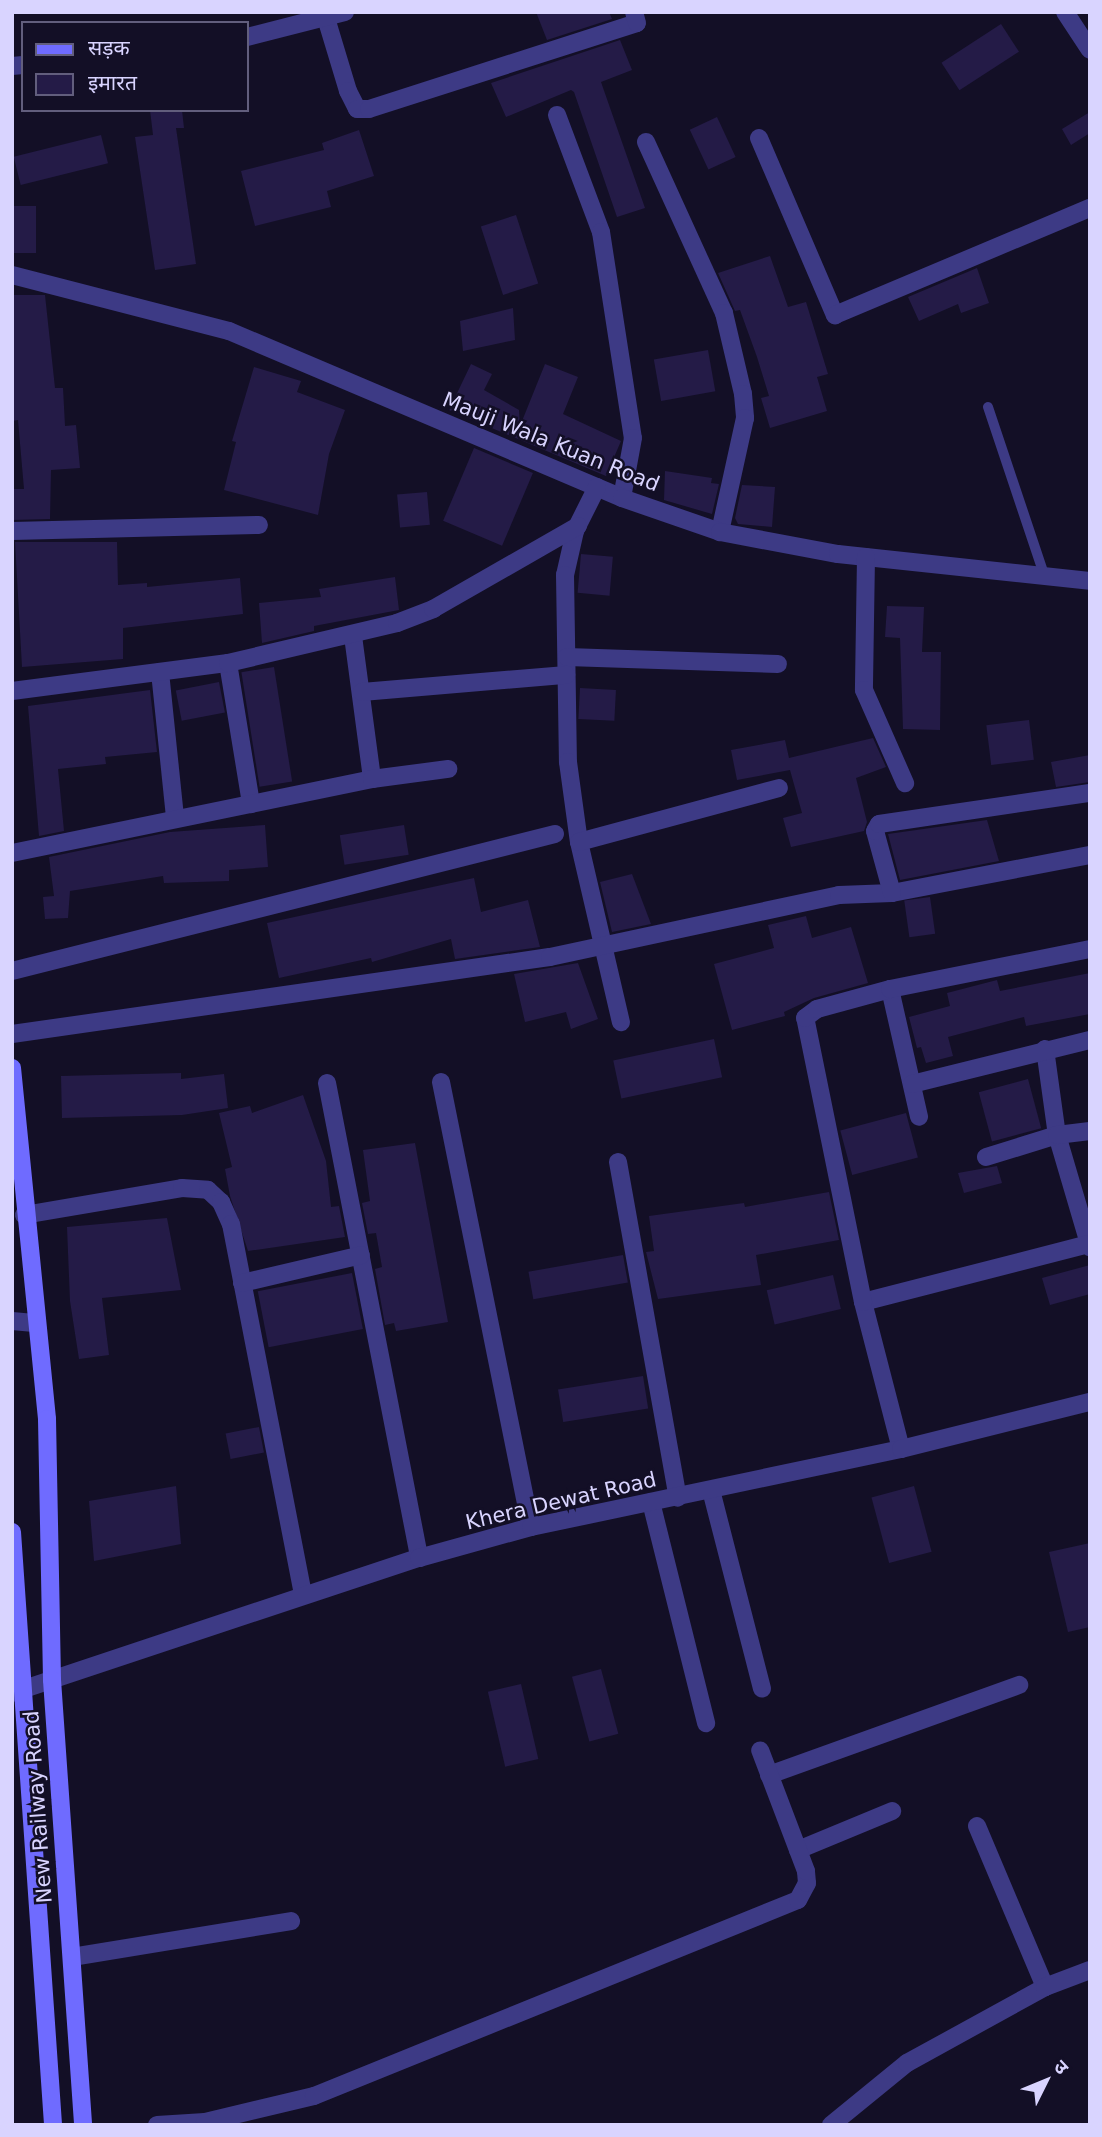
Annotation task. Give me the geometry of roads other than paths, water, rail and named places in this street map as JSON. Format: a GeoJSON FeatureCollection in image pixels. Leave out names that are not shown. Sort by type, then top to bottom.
{"type":"FeatureCollection","features":[{"type":"Feature","properties":{"kind":"main road","name":"New Railway Road"},"geometry":{"type":"LineString","coordinates":[[12,1068],[24,1215],[47,1419],[52,1680],[83,2125]]}},
{"type":"Feature","properties":{"kind":"main road","name":"New Railway Road"},"geometry":{"type":"LineString","coordinates":[[12,1532],[17,1692],[53,2125]]}},
{"type":"Feature","properties":{"kind":"street"},"geometry":{"type":"LineString","coordinates":[[281,12],[285,30]]}},
{"type":"Feature","properties":{"kind":"street"},"geometry":{"type":"LineString","coordinates":[[248,37],[285,30],[345,12]]}},
{"type":"Feature","properties":{"kind":"street"},"geometry":{"type":"LineString","coordinates":[[326,18],[348,91],[357,109],[369,109],[637,23],[634,12]]}},
{"type":"Feature","properties":{"kind":"street"},"geometry":{"type":"LineString","coordinates":[[1065,12],[1090,50]]}},
{"type":"Feature","properties":{"kind":"street"},"geometry":{"type":"LineString","coordinates":[[557,115],[601,232],[633,438],[622,498]]}},
{"type":"Feature","properties":{"kind":"street"},"geometry":{"type":"LineString","coordinates":[[758,138],[835,315],[1090,208]]}},
{"type":"Feature","properties":{"kind":"street"},"geometry":{"type":"LineString","coordinates":[[646,142],[724,313],[743,394],[745,418],[720,532]]}},
{"type":"Feature","properties":{"kind":"street","name":"Mauji Wala Kuan Road"},"geometry":{"type":"LineString","coordinates":[[12,275],[229,331],[622,498],[720,532],[866,557],[1090,581]]}},
{"type":"Feature","properties":{"kind":"street"},"geometry":{"type":"LineString","coordinates":[[597,487],[578,526],[565,575],[568,762],[579,842],[621,1022]]}},
{"type":"Feature","properties":{"kind":"street"},"geometry":{"type":"LineString","coordinates":[[12,531],[260,526]]}},
{"type":"Feature","properties":{"kind":"street"},"geometry":{"type":"LineString","coordinates":[[12,691],[228,663],[353,636],[433,610],[578,526]]}},
{"type":"Feature","properties":{"kind":"street"},"geometry":{"type":"LineString","coordinates":[[866,557],[864,690],[905,783]]}},
{"type":"Feature","properties":{"kind":"street"},"geometry":{"type":"LineString","coordinates":[[353,636],[372,779]]}},
{"type":"Feature","properties":{"kind":"street"},"geometry":{"type":"LineString","coordinates":[[567,657],[778,664]]}},
{"type":"Feature","properties":{"kind":"street"},"geometry":{"type":"LineString","coordinates":[[228,663],[251,804]]}},
{"type":"Feature","properties":{"kind":"street"},"geometry":{"type":"LineString","coordinates":[[160,672],[175,818]]}},
{"type":"Feature","properties":{"kind":"street"},"geometry":{"type":"LineString","coordinates":[[362,692],[566,675]]}},
{"type":"Feature","properties":{"kind":"street"},"geometry":{"type":"LineString","coordinates":[[12,853],[372,779],[449,769]]}},
{"type":"Feature","properties":{"kind":"street"},"geometry":{"type":"LineString","coordinates":[[579,842],[779,788]]}},
{"type":"Feature","properties":{"kind":"street"},"geometry":{"type":"LineString","coordinates":[[892,893],[875,831],[879,824],[1090,793]]}},
{"type":"Feature","properties":{"kind":"street"},"geometry":{"type":"LineString","coordinates":[[12,971],[555,834]]}},
{"type":"Feature","properties":{"kind":"street"},"geometry":{"type":"LineString","coordinates":[[12,1034],[605,946],[839,895],[892,893],[1090,855]]}},
{"type":"Feature","properties":{"kind":"street"},"geometry":{"type":"LineString","coordinates":[[901,1449],[863,1302],[804,1023],[817,1009],[890,989],[1090,949]]}},
{"type":"Feature","properties":{"kind":"street"},"geometry":{"type":"LineString","coordinates":[[890,989],[919,1117]]}},
{"type":"Feature","properties":{"kind":"street"},"geometry":{"type":"LineString","coordinates":[[912,1084],[1090,1040]]}},
{"type":"Feature","properties":{"kind":"street"},"geometry":{"type":"LineString","coordinates":[[863,1302],[1089,1246],[1057,1135],[1045,1049]]}},
{"type":"Feature","properties":{"kind":"street"},"geometry":{"type":"LineString","coordinates":[[442,1082],[531,1527]]}},
{"type":"Feature","properties":{"kind":"street"},"geometry":{"type":"LineString","coordinates":[[327,1083],[419,1558]]}},
{"type":"Feature","properties":{"kind":"street"},"geometry":{"type":"LineString","coordinates":[[986,1157],[1057,1135],[1090,1131]]}},
{"type":"Feature","properties":{"kind":"street"},"geometry":{"type":"LineString","coordinates":[[618,1162],[678,1498]]}},
{"type":"Feature","properties":{"kind":"street"},"geometry":{"type":"LineString","coordinates":[[24,1215],[182,1188],[208,1190],[221,1202],[231,1224],[303,1593]]}},
{"type":"Feature","properties":{"kind":"street"},"geometry":{"type":"LineString","coordinates":[[243,1283],[360,1255]]}},
{"type":"Feature","properties":{"kind":"street"},"geometry":{"type":"LineString","coordinates":[[12,1321],[37,1323]]}},
{"type":"Feature","properties":{"kind":"street","name":"Khera Dewat Road"},"geometry":{"type":"LineString","coordinates":[[17,1692],[303,1593],[531,1527],[901,1449],[1090,1402]]}},
{"type":"Feature","properties":{"kind":"street"},"geometry":{"type":"LineString","coordinates":[[711,1490],[762,1689]]}},
{"type":"Feature","properties":{"kind":"street"},"geometry":{"type":"LineString","coordinates":[[651,1503],[706,1723]]}},
{"type":"Feature","properties":{"kind":"street"},"geometry":{"type":"LineString","coordinates":[[769,1775],[1019,1685]]}},
{"type":"Feature","properties":{"kind":"street"},"geometry":{"type":"LineString","coordinates":[[157,2125],[205,2122],[314,2096],[775,1913],[803,1896],[806,1871],[760,1750]]}},
{"type":"Feature","properties":{"kind":"street"},"geometry":{"type":"LineString","coordinates":[[798,1850],[892,1811]]}},
{"type":"Feature","properties":{"kind":"street"},"geometry":{"type":"LineString","coordinates":[[977,1826],[1045,1987]]}},
{"type":"Feature","properties":{"kind":"street"},"geometry":{"type":"LineString","coordinates":[[72,1957],[291,1921]]}},
{"type":"Feature","properties":{"kind":"street"},"geometry":{"type":"LineString","coordinates":[[831,2125],[907,2063],[1045,1987],[1090,1970]]}},
{"type":"Feature","properties":{"kind":"lane"},"geometry":{"type":"LineString","coordinates":[[988,407],[1045,577]]}}]}
